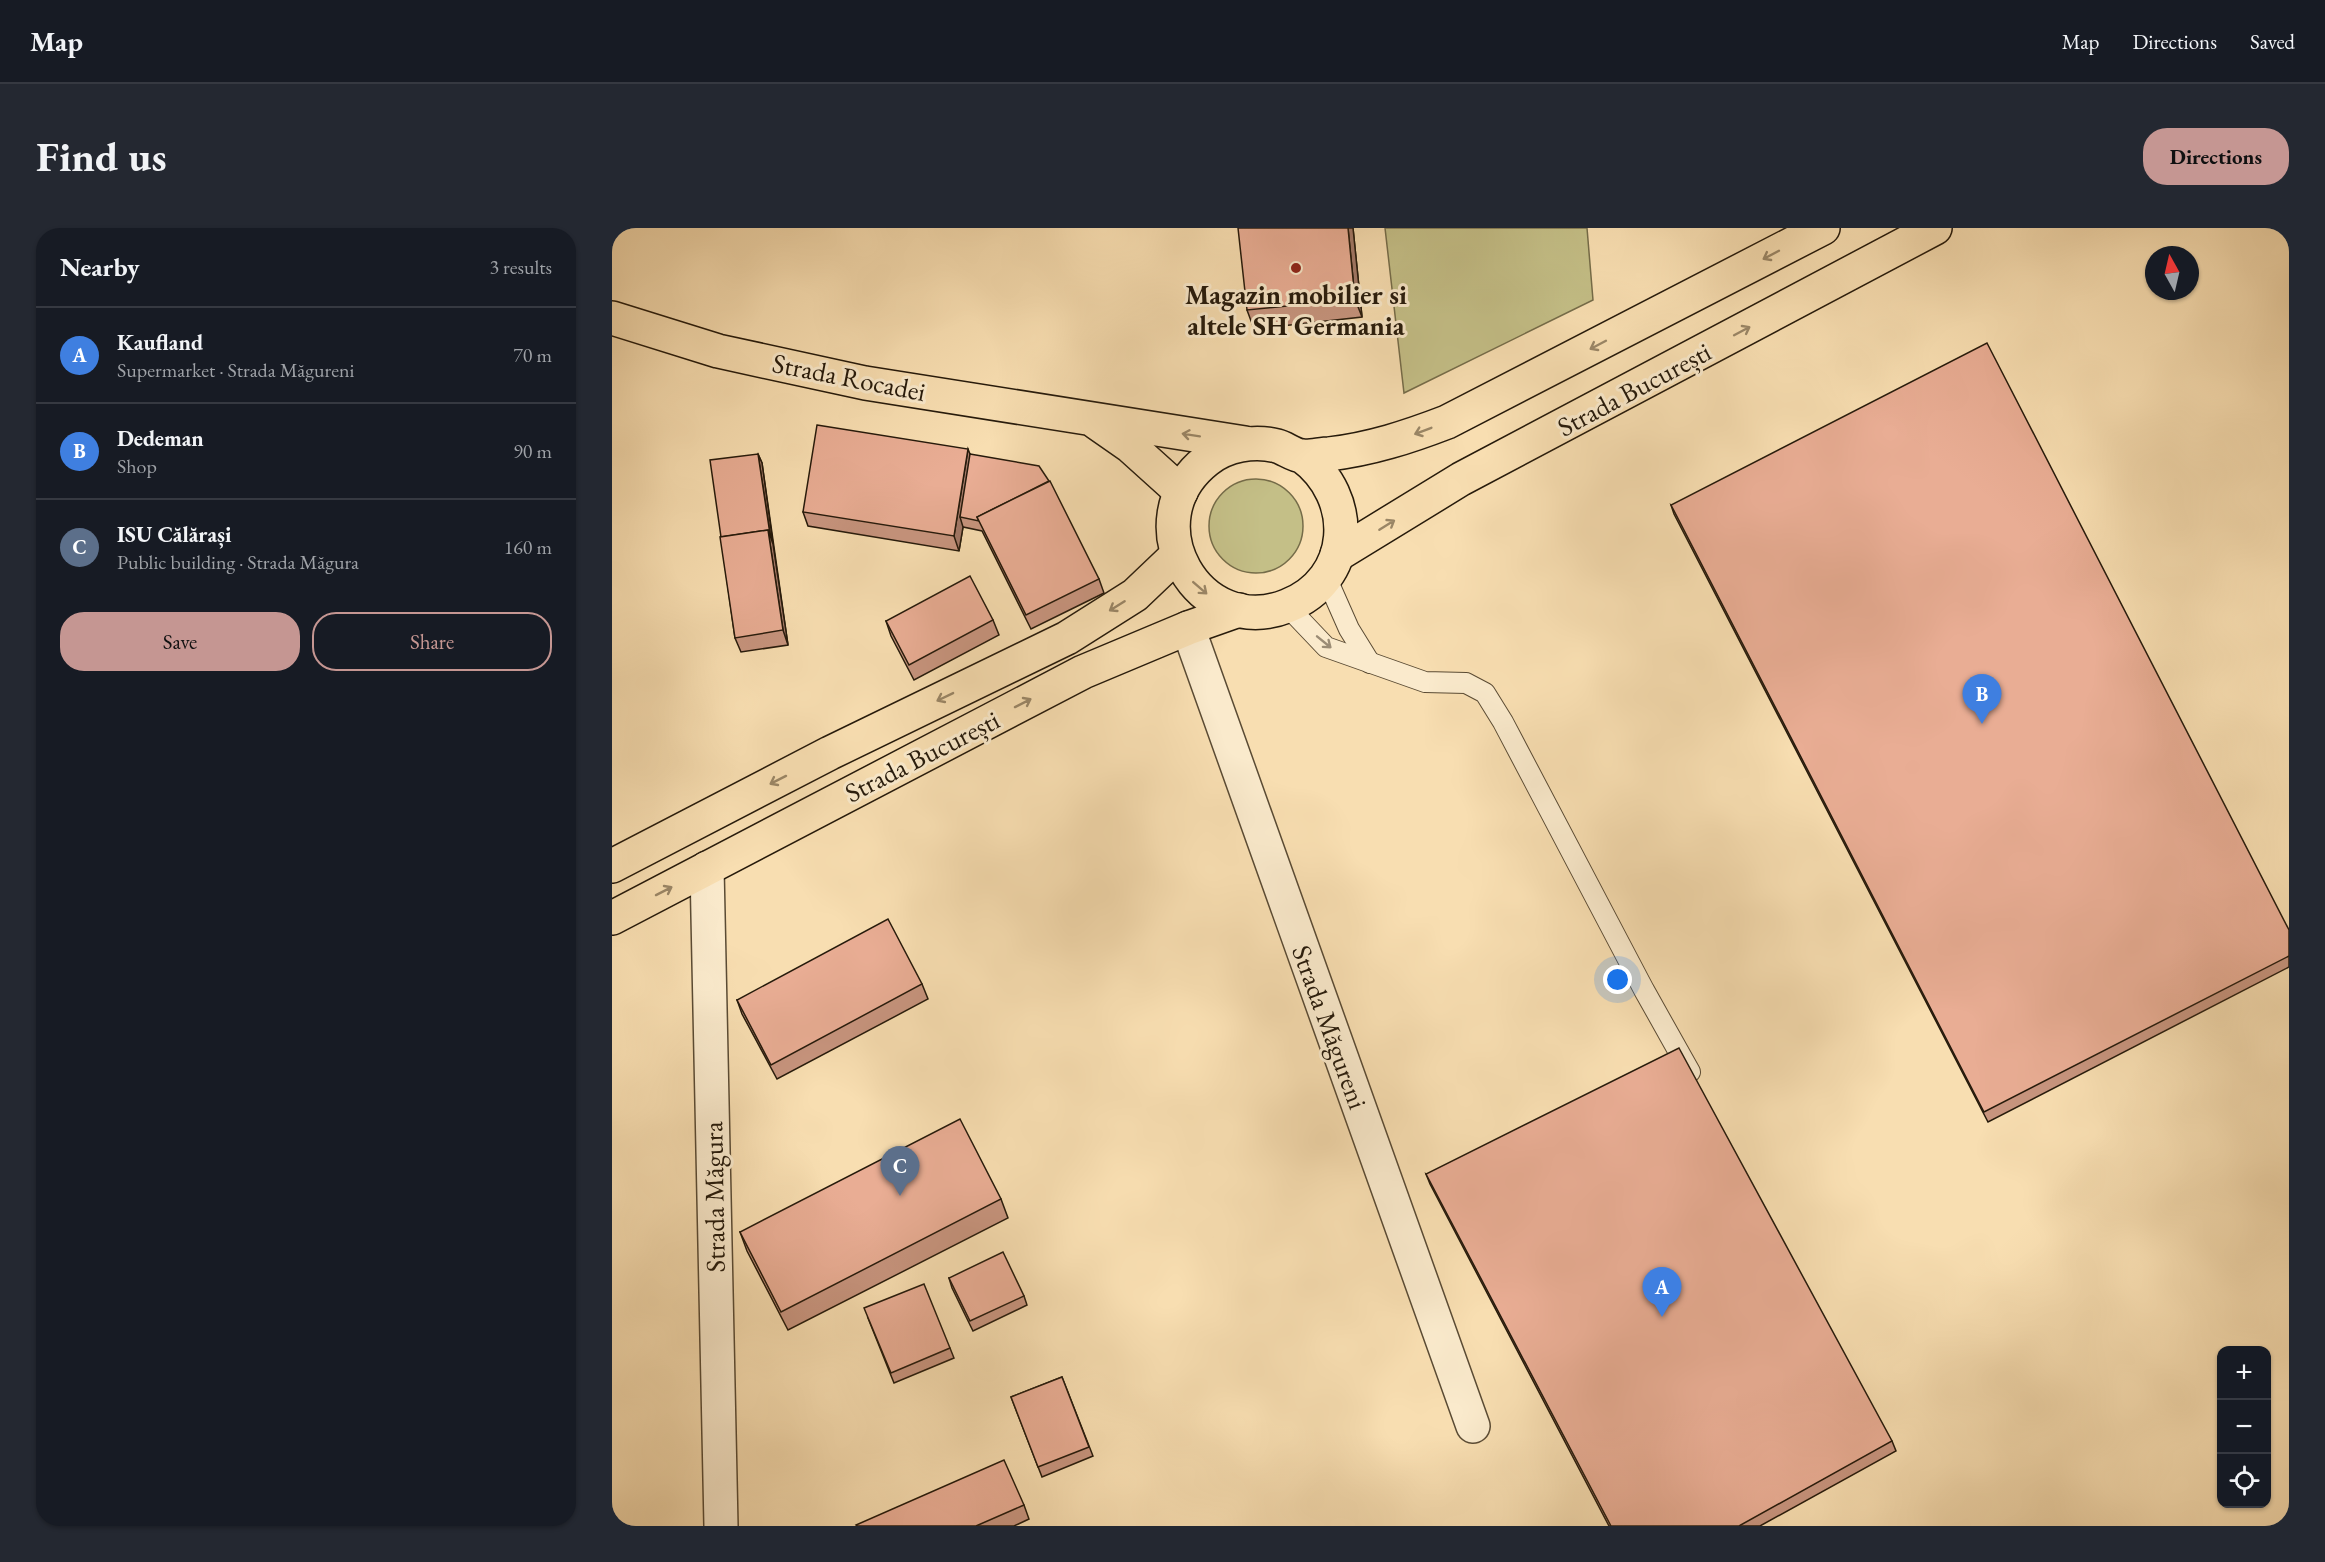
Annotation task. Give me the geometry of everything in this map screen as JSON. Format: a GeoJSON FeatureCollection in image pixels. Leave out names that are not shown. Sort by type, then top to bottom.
{"type":"FeatureCollection","features":[{"type":"Feature","properties":{"kind":"main road","name":"Strada București"},"geometry":{"type":"LineString","coordinates":[[1302,456],[1354,451],[1397,441],[1447,422],[1823,228]]}},
{"type":"Feature","properties":{"kind":"main road","name":"Strada București"},"geometry":{"type":"LineString","coordinates":[[1331,566],[1461,479],[1935,228]]}},
{"type":"Feature","properties":{"kind":"main road","name":"Strada Rocadei"},"geometry":{"type":"LineString","coordinates":[[612,318],[718,351],[865,383],[1249,444]]}},
{"type":"Feature","properties":{"kind":"main road","name":"Strada Rocadei"},"geometry":{"type":"LineString","coordinates":[[1091,419],[1130,446],[1181,492]]}},
{"type":"Feature","properties":{"kind":"main road"},"geometry":{"type":"LineString","coordinates":[[1249,444],[1276,446],[1302,456],[1327,480],[1340,511],[1341,533],[1331,566],[1308,595],[1287,606],[1263,612],[1239,610],[1212,599],[1191,580],[1177,555],[1173,534],[1174,513],[1181,492],[1192,473],[1209,459],[1228,448],[1249,444]]}},
{"type":"Feature","properties":{"kind":"main road","name":"Strada București"},"geometry":{"type":"LineString","coordinates":[[612,866],[830,753],[1066,638],[1135,595],[1177,555]]}},
{"type":"Feature","properties":{"kind":"main road","name":"Strada București"},"geometry":{"type":"LineString","coordinates":[[612,918],[1083,672],[1188,628],[1239,610]]}},
{"type":"Feature","properties":{"kind":"main road"},"geometry":{"type":"LineString","coordinates":[[830,753],[850,793]]}},
{"type":"Feature","properties":{"kind":"street","name":"Strada Măgureni"},"geometry":{"type":"LineString","coordinates":[[1188,628],[1473,1426]]}},
{"type":"Feature","properties":{"kind":"street","name":"Strada Măgura"},"geometry":{"type":"LineString","coordinates":[[707,868],[721,1526]]}},
{"type":"Feature","properties":{"kind":"lane"},"geometry":{"type":"LineString","coordinates":[[1331,566],[1349,629],[1370,663]]}},
{"type":"Feature","properties":{"kind":"lane"},"geometry":{"type":"LineString","coordinates":[[1287,606],[1326,647],[1425,682],[1466,683],[1485,693],[1509,732],[1697,1086]]}},
{"type":"Feature","properties":{"kind":"shaded area"},"geometry":{"type":"Polygon","coordinates":[[[1385,228],[1587,228],[1593,300],[1404,393],[1385,228]]]}},
{"type":"Feature","properties":{"kind":"shaded area"},"geometry":{"type":"Polygon","coordinates":[[[1256,479],[1274,482],[1289,493],[1300,508],[1303,526],[1300,544],[1289,559],[1274,570],[1256,573],[1238,570],[1223,559],[1212,544],[1209,526],[1212,508],[1223,493],[1238,482],[1256,479]]]}},
{"type":"Feature","properties":{"kind":"building"},"geometry":{"type":"Polygon","coordinates":[[[1238,228],[1348,228],[1355,299],[1247,310],[1238,228]]]}},
{"type":"Feature","properties":{"kind":"building"},"geometry":{"type":"Polygon","coordinates":[[[1987,343],[2289,930],[2289,956],[1984,1112],[1671,505],[1987,343]]]}},
{"type":"Feature","properties":{"kind":"building"},"geometry":{"type":"Polygon","coordinates":[[[817,425],[968,449],[954,536],[803,512],[817,425]]]}},
{"type":"Feature","properties":{"kind":"building"},"geometry":{"type":"Polygon","coordinates":[[[758,454],[770,534],[768,530],[721,537],[710,460],[758,454]]]}},
{"type":"Feature","properties":{"kind":"building"},"geometry":{"type":"Polygon","coordinates":[[[970,454],[1039,466],[1049,481],[977,517],[979,521],[960,517],[970,454]]]}},
{"type":"Feature","properties":{"kind":"building"},"geometry":{"type":"Polygon","coordinates":[[[1050,481],[1099,579],[1026,615],[977,517],[1050,481]]]}},
{"type":"Feature","properties":{"kind":"building"},"geometry":{"type":"Polygon","coordinates":[[[768,530],[783,630],[735,638],[720,537],[768,530]]]}},
{"type":"Feature","properties":{"kind":"building"},"geometry":{"type":"Polygon","coordinates":[[[970,576],[993,620],[909,665],[886,621],[970,576]]]}},
{"type":"Feature","properties":{"kind":"building"},"geometry":{"type":"Polygon","coordinates":[[[888,919],[922,984],[771,1065],[737,1000],[888,919]]]}},
{"type":"Feature","properties":{"kind":"building"},"geometry":{"type":"Polygon","coordinates":[[[1679,1048],[1892,1441],[1739,1526],[1611,1526],[1426,1174],[1679,1048]]]}},
{"type":"Feature","properties":{"kind":"building"},"geometry":{"type":"Polygon","coordinates":[[[960,1119],[1001,1199],[781,1312],[740,1232],[960,1119]]]}},
{"type":"Feature","properties":{"kind":"building"},"geometry":{"type":"Polygon","coordinates":[[[1003,1252],[1024,1296],[970,1321],[949,1278],[1003,1252]]]}},
{"type":"Feature","properties":{"kind":"building"},"geometry":{"type":"Polygon","coordinates":[[[924,1284],[950,1348],[891,1373],[864,1308],[924,1284]]]}},
{"type":"Feature","properties":{"kind":"building"},"geometry":{"type":"Polygon","coordinates":[[[1062,1377],[1089,1447],[1038,1467],[1011,1397],[1062,1377]]]}},
{"type":"Feature","properties":{"kind":"building"},"geometry":{"type":"Polygon","coordinates":[[[1004,1460],[1024,1505],[976,1526],[856,1525],[1004,1460]]]}},
{"type":"Feature","properties":{"kind":"place","name":"Magazin mobilier si altele SH Germania"},"geometry":{"type":"Point","coordinates":[1296,268]}},
{"type":"Feature","properties":{"kind":"place","name":"Dedeman"},"geometry":{"type":"Point","coordinates":[1982,724]}},
{"type":"Feature","properties":{"kind":"place","name":"ISU Călărași"},"geometry":{"type":"Point","coordinates":[900,1196]}},
{"type":"Feature","properties":{"kind":"place","name":"Kaufland"},"geometry":{"type":"Point","coordinates":[1662,1317]}}]}
